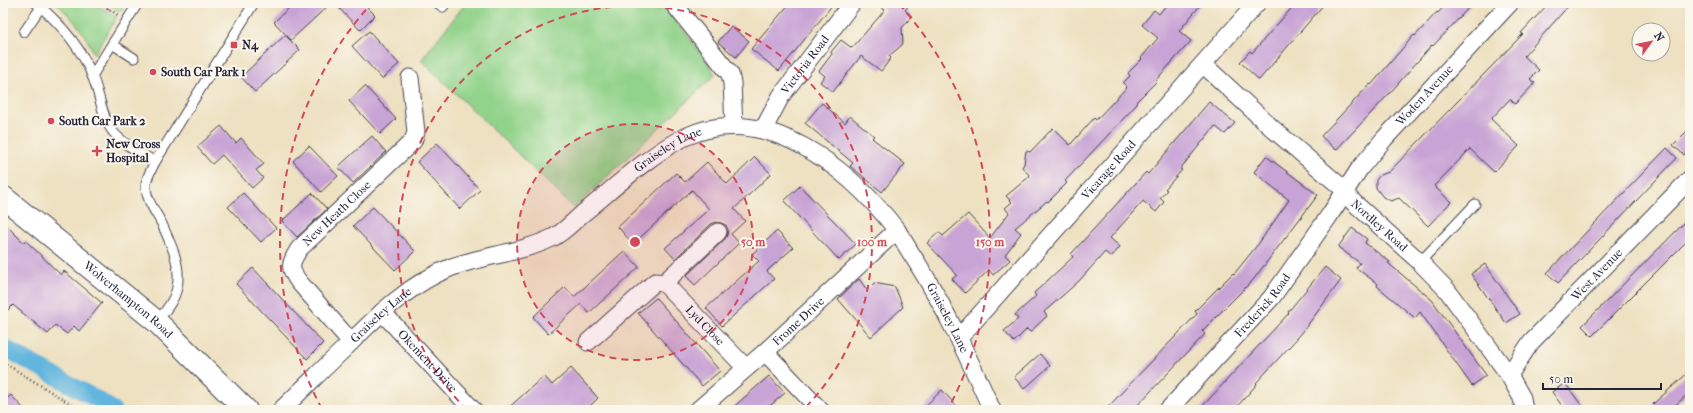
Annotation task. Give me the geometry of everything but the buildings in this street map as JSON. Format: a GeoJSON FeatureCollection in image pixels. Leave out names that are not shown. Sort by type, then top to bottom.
{"type":"FeatureCollection","features":[{"type":"Feature","properties":{"kind":"street"},"geometry":{"type":"LineString","coordinates":[[673,3],[730,74],[732,83],[734,126]]}},
{"type":"Feature","properties":{"kind":"street","name":"Victoria Road"},"geometry":{"type":"LineString","coordinates":[[763,130],[781,96],[852,3]]}},
{"type":"Feature","properties":{"kind":"street","name":"Vicarage Road"},"geometry":{"type":"LineString","coordinates":[[959,338],[1204,65],[1257,3]]}},
{"type":"Feature","properties":{"kind":"street","name":"Woden Avenue"},"geometry":{"type":"LineString","coordinates":[[1345,192],[1360,168],[1384,140],[1510,3]]}},
{"type":"Feature","properties":{"kind":"street","name":"Nordley Road"},"geometry":{"type":"LineString","coordinates":[[1204,65],[1273,129],[1340,186],[1351,200],[1420,262],[1447,290],[1509,375],[1522,398],[1524,410]]}},
{"type":"Feature","properties":{"kind":"street","name":"New Heath Close"},"geometry":{"type":"LineString","coordinates":[[351,342],[298,282],[292,272],[291,262],[299,249],[413,141],[416,132],[410,78]]}},
{"type":"Feature","properties":{"kind":"street","name":"Graiseley Lane"},"geometry":{"type":"LineString","coordinates":[[281,410],[382,312],[420,284],[452,267],[515,251],[554,237],[659,153],[685,137],[716,128],[734,126],[763,130],[790,139],[821,158],[845,176],[870,200],[896,230],[928,281],[959,338],[992,410]]}},
{"type":"Feature","properties":{"kind":"street","name":"West Avenue"},"geometry":{"type":"LineString","coordinates":[[1509,375],[1531,342],[1690,179]]}},
{"type":"Feature","properties":{"kind":"street","name":"Frederick Road"},"geometry":{"type":"LineString","coordinates":[[1168,410],[1272,297],[1345,192]]}},
{"type":"Feature","properties":{"kind":"street","name":"Wolverhampton Road"},"geometry":{"type":"LineString","coordinates":[[3,197],[157,322],[246,410]]}},
{"type":"Feature","properties":{"kind":"street","name":"Frome Drive"},"geometry":{"type":"LineString","coordinates":[[698,410],[765,352],[896,230]]}},
{"type":"Feature","properties":{"kind":"street"},"geometry":{"type":"LineString","coordinates":[[588,342],[654,282],[664,283],[718,232]]}},
{"type":"Feature","properties":{"kind":"street","name":"Lyd Close"},"geometry":{"type":"LineString","coordinates":[[664,283],[746,368]]}},
{"type":"Feature","properties":{"kind":"street","name":"Okement Drive"},"geometry":{"type":"LineString","coordinates":[[382,312],[473,410]]}},
{"type":"Feature","properties":{"kind":"street"},"geometry":{"type":"LineString","coordinates":[[765,352],[820,410]]}},
{"type":"Feature","properties":{"kind":"lane"},"geometry":{"type":"LineString","coordinates":[[92,76],[138,3]]}},
{"type":"Feature","properties":{"kind":"lane"},"geometry":{"type":"LineString","coordinates":[[157,322],[173,300],[177,288],[178,274],[176,259],[169,241],[149,201],[146,188],[148,177],[155,162],[254,3]]}},
{"type":"Feature","properties":{"kind":"lane"},"geometry":{"type":"LineString","coordinates":[[437,3],[443,7],[446,3]]}},
{"type":"Feature","properties":{"kind":"lane"},"geometry":{"type":"LineString","coordinates":[[24,32],[39,5],[63,29],[75,46],[92,76],[105,118],[112,131],[124,142],[155,162]]}},
{"type":"Feature","properties":{"kind":"lane"},"geometry":{"type":"LineString","coordinates":[[112,44],[134,58]]}},
{"type":"Feature","properties":{"kind":"lane"},"geometry":{"type":"LineString","coordinates":[[1420,262],[1475,204]]}},
{"type":"Feature","properties":{"kind":"path"},"geometry":{"type":"LineString","coordinates":[[100,3],[127,21]]}},
{"type":"Feature","properties":{"kind":"path"},"geometry":{"type":"LineString","coordinates":[[108,8],[112,3]]}},
{"type":"Feature","properties":{"kind":"path"},"geometry":{"type":"LineString","coordinates":[[3,362],[80,410]]}},
{"type":"Feature","properties":{"kind":"green space"},"geometry":{"type":"Polygon","coordinates":[[[56,3],[94,3],[117,17],[94,54],[78,26],[56,3]]]}},
{"type":"Feature","properties":{"kind":"green space"},"geometry":{"type":"Polygon","coordinates":[[[114,3],[126,3],[120,12],[112,6],[114,3]]]}},
{"type":"Feature","properties":{"kind":"green space"},"geometry":{"type":"Polygon","coordinates":[[[466,3],[662,3],[705,58],[715,75],[574,208],[421,60],[466,3]]]}},
{"type":"Feature","properties":{"kind":"waterway"},"geometry":{"type":"LineString","coordinates":[[3,347],[100,401],[113,410]]}},
{"type":"Feature","properties":{"kind":"place","name":"N4"},"geometry":{"type":"Point","coordinates":[234,45]}},
{"type":"Feature","properties":{"kind":"place","name":"South Car Park 1"},"geometry":{"type":"Point","coordinates":[153,72]}},
{"type":"Feature","properties":{"kind":"place","name":"South Car Park 2"},"geometry":{"type":"Point","coordinates":[51,121]}},
{"type":"Feature","properties":{"kind":"place","name":"New Cross Hospital"},"geometry":{"type":"Point","coordinates":[97,151]}}]}
